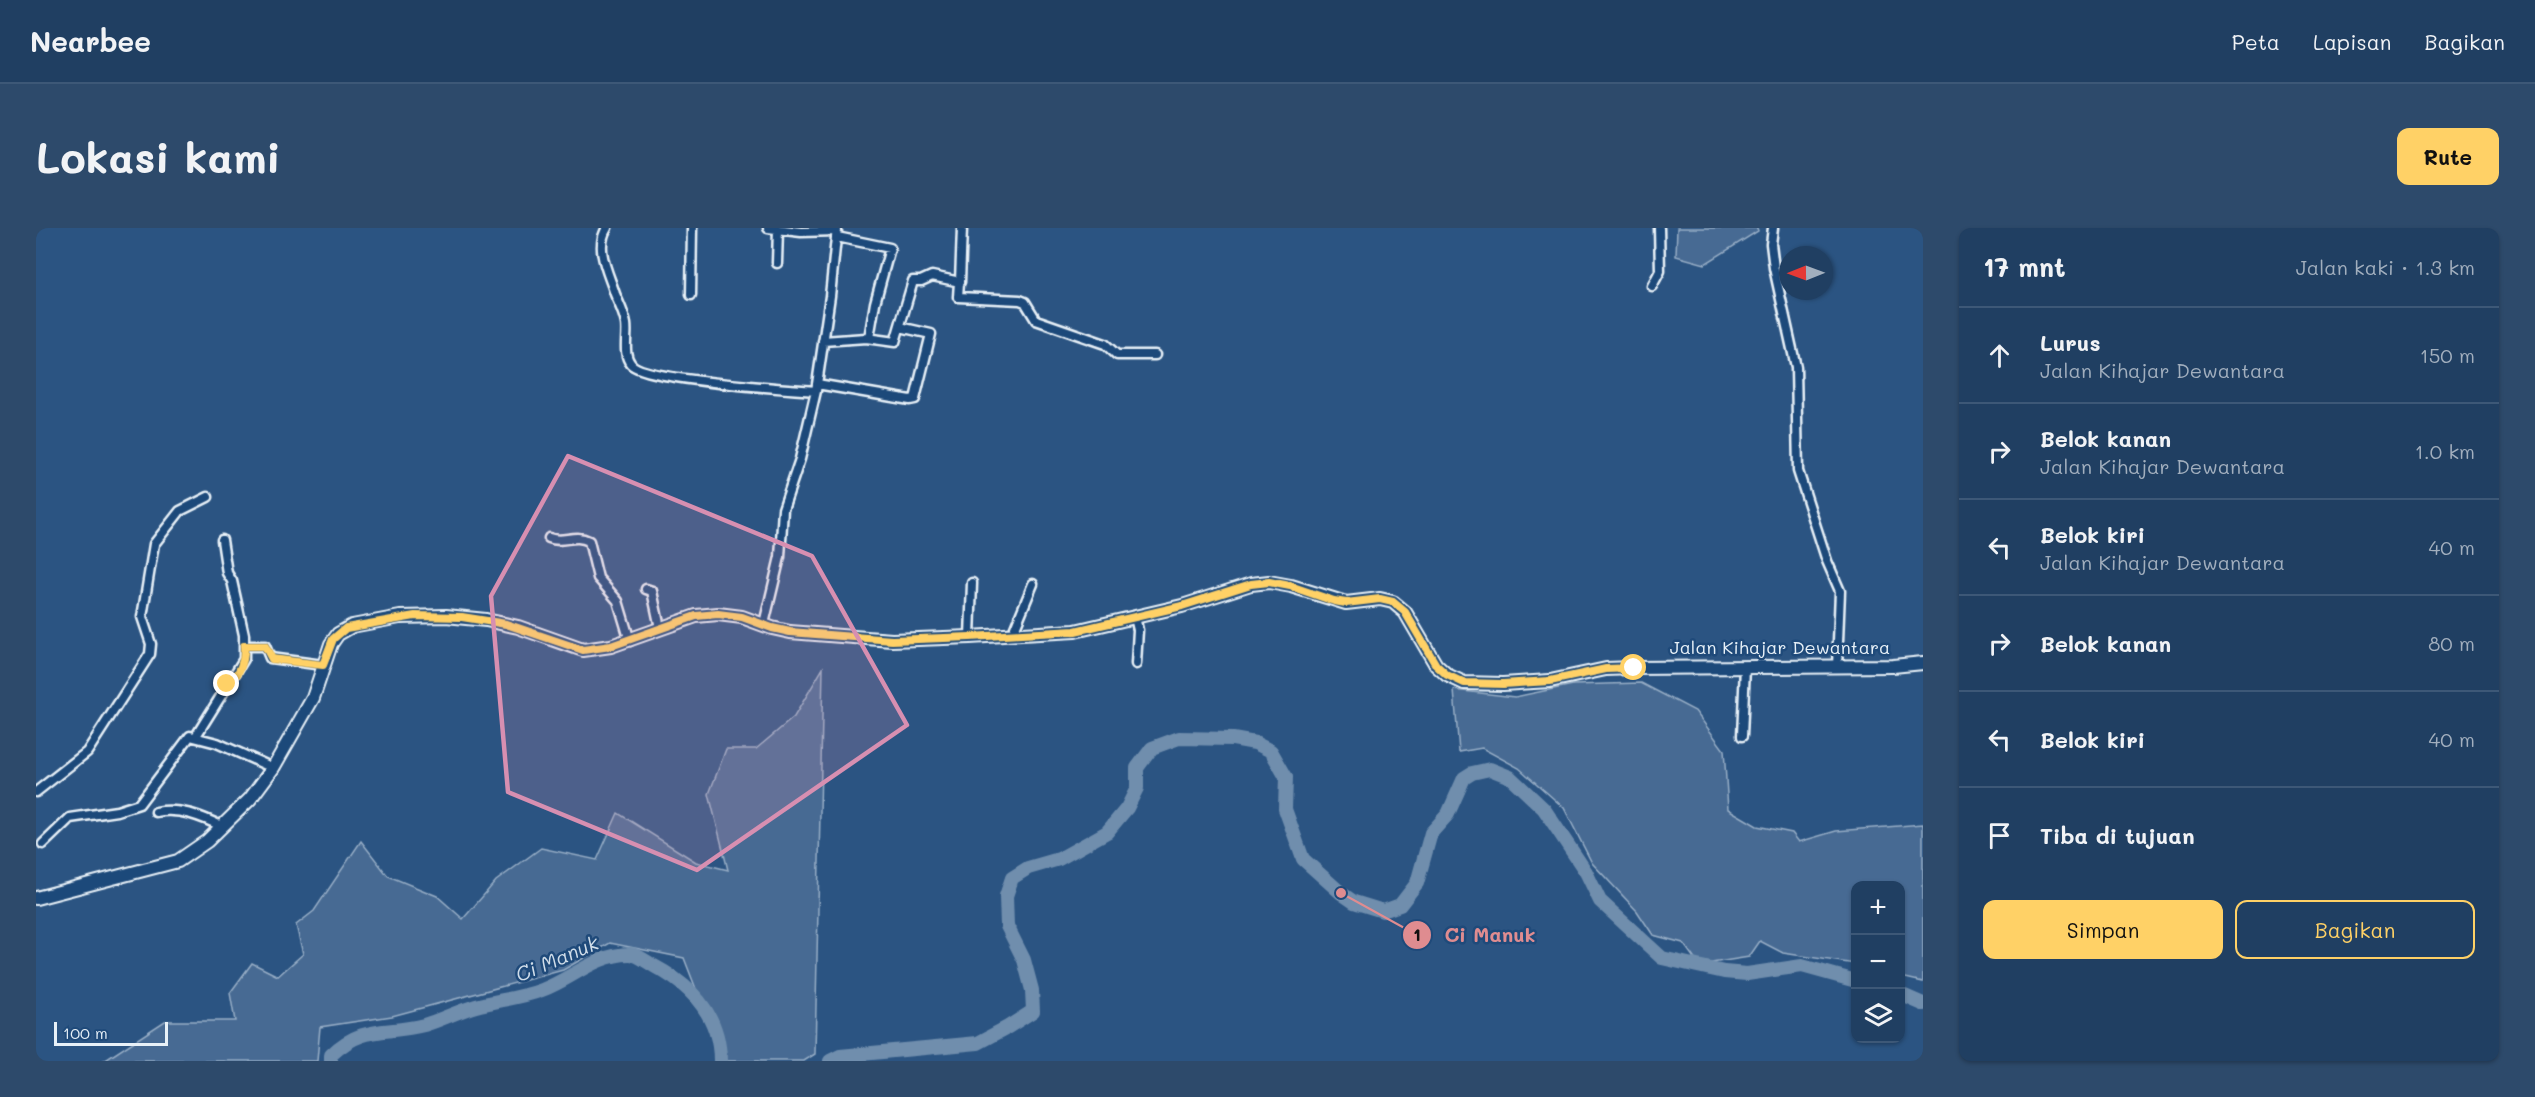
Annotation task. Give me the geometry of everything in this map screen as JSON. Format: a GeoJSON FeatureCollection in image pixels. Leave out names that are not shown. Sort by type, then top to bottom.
{"type":"FeatureCollection","features":[{"type":"Feature","properties":{"kind":"main road","name":"Jalan Kihajar Dewantara"},"geometry":{"type":"LineString","coordinates":[[36,898],[178,861],[223,826],[250,800],[273,768],[313,698],[333,639],[346,628],[415,616],[462,617],[506,624],[583,650],[630,640],[696,616],[718,614],[742,617],[790,632],[892,640],[1075,631],[1136,617],[1251,584],[1278,583],[1346,603],[1380,599],[1393,602],[1405,612],[1436,665],[1447,675],[1464,683],[1503,684],[1550,681],[1618,668],[1837,667],[1923,663]]}},
{"type":"Feature","properties":{"kind":"street"},"geometry":{"type":"LineString","coordinates":[[607,228],[602,239],[603,254],[624,318],[627,358],[635,368],[661,376],[736,383],[756,388],[816,387],[914,400],[931,334],[900,327]]}},
{"type":"Feature","properties":{"kind":"street"},"geometry":{"type":"LineString","coordinates":[[691,296],[692,228]]}},
{"type":"Feature","properties":{"kind":"street"},"geometry":{"type":"LineString","coordinates":[[768,228],[837,232],[890,248],[875,303],[869,338]]}},
{"type":"Feature","properties":{"kind":"street"},"geometry":{"type":"LineString","coordinates":[[962,228],[958,297],[1020,300],[1025,302],[1036,320],[1106,344],[1117,355],[1155,355]]}},
{"type":"Feature","properties":{"kind":"street"},"geometry":{"type":"LineString","coordinates":[[1652,286],[1660,271],[1659,228]]}},
{"type":"Feature","properties":{"kind":"street"},"geometry":{"type":"LineString","coordinates":[[1773,228],[1774,268],[1796,367],[1798,471],[1827,561],[1840,591],[1837,667]]}},
{"type":"Feature","properties":{"kind":"street"},"geometry":{"type":"LineString","coordinates":[[777,264],[778,229]]}},
{"type":"Feature","properties":{"kind":"street"},"geometry":{"type":"LineString","coordinates":[[764,624],[780,557],[783,509],[800,459],[816,387],[837,232]]}},
{"type":"Feature","properties":{"kind":"street"},"geometry":{"type":"LineString","coordinates":[[823,341],[869,338],[894,342],[913,281],[921,281],[932,276],[959,282]]}},
{"type":"Feature","properties":{"kind":"street"},"geometry":{"type":"LineString","coordinates":[[36,792],[87,752],[150,654],[151,644],[142,617],[154,544],[180,511],[208,497]]}},
{"type":"Feature","properties":{"kind":"street"},"geometry":{"type":"LineString","coordinates":[[549,538],[558,541],[576,537],[589,541],[598,578],[618,601],[630,640]]}},
{"type":"Feature","properties":{"kind":"street"},"geometry":{"type":"LineString","coordinates":[[196,736],[210,716],[214,704],[243,663],[244,646],[232,581],[226,573],[222,540]]}},
{"type":"Feature","properties":{"kind":"street"},"geometry":{"type":"LineString","coordinates":[[970,637],[972,584]]}},
{"type":"Feature","properties":{"kind":"street"},"geometry":{"type":"LineString","coordinates":[[1012,635],[1033,584]]}},
{"type":"Feature","properties":{"kind":"street"},"geometry":{"type":"LineString","coordinates":[[646,589],[652,591],[660,628]]}},
{"type":"Feature","properties":{"kind":"street"},"geometry":{"type":"LineString","coordinates":[[1136,617],[1138,630],[1136,664]]}},
{"type":"Feature","properties":{"kind":"street"},"geometry":{"type":"LineString","coordinates":[[244,646],[265,646],[272,659],[323,665]]}},
{"type":"Feature","properties":{"kind":"street"},"geometry":{"type":"LineString","coordinates":[[1742,736],[1745,667]]}},
{"type":"Feature","properties":{"kind":"street"},"geometry":{"type":"LineString","coordinates":[[44,844],[70,818],[117,811],[140,804],[187,738],[196,736],[273,768]]}},
{"type":"Feature","properties":{"kind":"street"},"geometry":{"type":"LineString","coordinates":[[156,812],[172,810],[223,826]]}},
{"type":"Feature","properties":{"kind":"highlighted area"},"geometry":{"type":"Polygon","coordinates":[[[568,456],[812,556],[907,725],[697,870],[508,792],[491,596],[568,456]]]}},
{"type":"Feature","properties":{"kind":"shaded area"},"geometry":{"type":"Polygon","coordinates":[[[1677,228],[1757,228],[1758,231],[1705,264],[1676,256],[1677,228]]]}},
{"type":"Feature","properties":{"kind":"shaded area"},"geometry":{"type":"Polygon","coordinates":[[[823,668],[815,1054],[804,1061],[724,1061],[684,958],[610,943],[563,970],[392,1016],[320,1027],[317,1061],[104,1061],[165,1021],[235,1021],[230,993],[252,963],[278,976],[303,954],[296,925],[314,911],[361,841],[388,876],[437,896],[463,919],[496,881],[541,848],[597,860],[618,813],[696,862],[728,870],[709,794],[726,749],[756,749],[794,717],[823,668]]]}},
{"type":"Feature","properties":{"kind":"shaded area"},"geometry":{"type":"Polygon","coordinates":[[[1641,683],[1695,711],[1724,750],[1728,809],[1757,826],[1792,833],[1799,842],[1836,831],[1923,824],[1923,982],[1905,978],[1905,881],[1851,881],[1851,963],[1783,953],[1760,941],[1749,957],[1699,965],[1683,943],[1653,935],[1637,911],[1592,863],[1564,808],[1519,768],[1482,748],[1459,752],[1454,690],[1515,697],[1573,685],[1641,683]]]}},
{"type":"Feature","properties":{"kind":"waterway","name":"Ci Manuk"},"geometry":{"type":"LineString","coordinates":[[830,1061],[840,1056],[978,1043],[1033,1011],[1032,990],[1024,960],[1007,926],[1006,896],[1012,878],[1028,868],[1059,859],[1107,832],[1127,808],[1137,788],[1137,768],[1152,748],[1179,738],[1233,739],[1255,743],[1271,751],[1286,777],[1285,809],[1303,859],[1354,902],[1383,911],[1400,905],[1417,883],[1431,833],[1448,814],[1464,778],[1472,773],[1490,769],[1510,777],[1544,809],[1586,872],[1600,901],[1662,958],[1724,972],[1747,974],[1802,966],[1851,980]]}},
{"type":"Feature","properties":{"kind":"waterway","name":"Ci Manuk"},"geometry":{"type":"LineString","coordinates":[[331,1061],[331,1055],[343,1045],[364,1035],[424,1025],[476,1006],[534,993],[595,962],[630,954],[668,974],[692,993],[709,1016],[715,1030],[720,1061]]}},
{"type":"Feature","properties":{"kind":"waterway","name":"Ci Manuk"},"geometry":{"type":"LineString","coordinates":[[1905,996],[1923,1004]]}},
{"type":"Feature","properties":{"kind":"place","name":"Ci Manuk"},"geometry":{"type":"Point","coordinates":[1341,893]}},
{"type":"Feature","properties":{"kind":"route"},"geometry":{"type":"LineString","coordinates":[[227,684],[232,681],[243,663],[244,646],[265,646],[268,648],[269,658],[272,659],[323,665],[333,639],[346,628],[415,616],[462,617],[506,624],[539,633],[583,650],[611,646],[696,616],[718,614],[742,617],[790,632],[892,640],[1052,634],[1121,621],[1182,606],[1251,584],[1269,582],[1346,603],[1380,599],[1393,602],[1405,612],[1436,665],[1447,675],[1464,683],[1503,684],[1550,681],[1606,669],[1634,668]]}}]}
